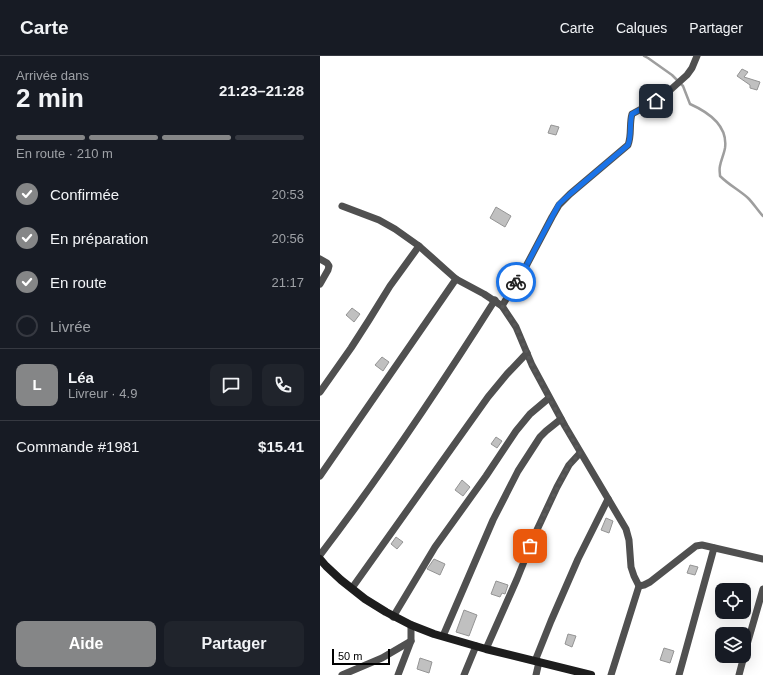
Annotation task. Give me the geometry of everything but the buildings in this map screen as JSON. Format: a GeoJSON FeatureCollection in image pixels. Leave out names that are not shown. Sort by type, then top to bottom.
{"type":"FeatureCollection","features":[{"type":"Feature","properties":{"kind":"street"},"geometry":{"type":"LineString","coordinates":[[502,306],[524,270],[559,204],[628,145],[630,140],[630,123],[632,114],[656,101],[668,92],[687,75],[697,56]]}},
{"type":"Feature","properties":{"kind":"street"},"geometry":{"type":"LineString","coordinates":[[342,206],[379,220],[395,229],[419,246],[456,280],[495,300],[502,306],[516,327],[532,365],[549,398],[626,529],[629,540],[631,568],[639,586],[611,675]]}},
{"type":"Feature","properties":{"kind":"street"},"geometry":{"type":"LineString","coordinates":[[320,392],[354,343],[390,286],[419,246]]}},
{"type":"Feature","properties":{"kind":"street"},"geometry":{"type":"LineString","coordinates":[[320,259],[329,266],[320,284]]}},
{"type":"Feature","properties":{"kind":"street"},"geometry":{"type":"LineString","coordinates":[[320,476],[456,280]]}},
{"type":"Feature","properties":{"kind":"street"},"geometry":{"type":"LineString","coordinates":[[320,555],[388,462],[495,300]]}},
{"type":"Feature","properties":{"kind":"street"},"geometry":{"type":"LineString","coordinates":[[352,588],[488,397],[527,353]]}},
{"type":"Feature","properties":{"kind":"street"},"geometry":{"type":"LineString","coordinates":[[393,617],[435,547],[516,431],[530,414],[549,398]]}},
{"type":"Feature","properties":{"kind":"street"},"geometry":{"type":"LineString","coordinates":[[443,636],[493,520],[518,471],[540,438],[549,428],[561,419]]}},
{"type":"Feature","properties":{"kind":"street"},"geometry":{"type":"LineString","coordinates":[[486,649],[557,487],[569,465],[580,453]]}},
{"type":"Feature","properties":{"kind":"street"},"geometry":{"type":"LineString","coordinates":[[536,675],[537,662],[551,621],[578,560],[608,499]]}},
{"type":"Feature","properties":{"kind":"street"},"geometry":{"type":"LineString","coordinates":[[639,586],[650,582],[696,546],[702,545],[763,559]]}},
{"type":"Feature","properties":{"kind":"street"},"geometry":{"type":"LineString","coordinates":[[679,675],[714,548]]}},
{"type":"Feature","properties":{"kind":"street"},"geometry":{"type":"LineString","coordinates":[[320,559],[341,580],[365,599],[393,617],[411,626],[486,649],[591,675]]}},
{"type":"Feature","properties":{"kind":"street"},"geometry":{"type":"LineString","coordinates":[[751,631],[763,589]]}},
{"type":"Feature","properties":{"kind":"street"},"geometry":{"type":"LineString","coordinates":[[398,675],[410,642],[411,626]]}},
{"type":"Feature","properties":{"kind":"street"},"geometry":{"type":"LineString","coordinates":[[342,675],[382,658],[410,642]]}},
{"type":"Feature","properties":{"kind":"street"},"geometry":{"type":"LineString","coordinates":[[464,675],[476,646]]}},
{"type":"Feature","properties":{"kind":"street"},"geometry":{"type":"LineString","coordinates":[[738,675],[742,663]]}},
{"type":"Feature","properties":{"kind":"waterway"},"geometry":{"type":"LineString","coordinates":[[644,56],[672,75],[683,86],[690,104],[710,116],[720,127],[725,140],[725,148],[720,167],[720,176],[748,198],[763,216]]}},
{"type":"Feature","properties":{"kind":"way so far"},"geometry":{"type":"LineString","coordinates":[[516,282],[502,306],[516,327],[532,365],[580,453],[569,465],[557,487],[530,546]]}},
{"type":"Feature","properties":{"kind":"route"},"geometry":{"type":"LineString","coordinates":[[516,282],[524,270],[559,204],[584,181],[628,145],[630,140],[631,115],[637,110],[656,101]]}}]}
